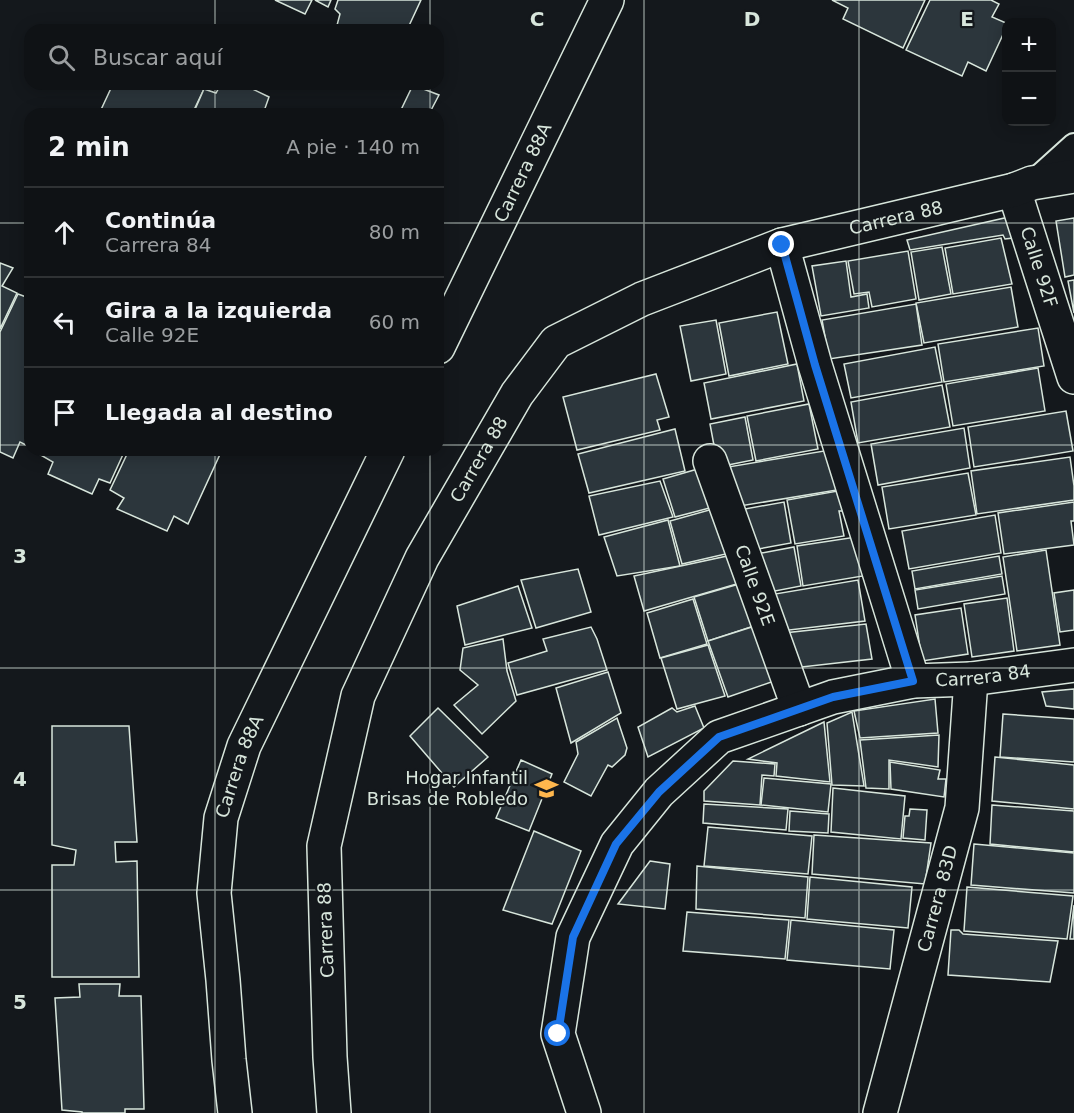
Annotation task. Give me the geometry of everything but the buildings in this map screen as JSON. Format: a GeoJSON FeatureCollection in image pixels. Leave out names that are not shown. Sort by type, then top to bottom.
{"type":"FeatureCollection","features":[{"type":"Feature","properties":{"kind":"street","name":"Carrera 88A"},"geometry":{"type":"LineString","coordinates":[[444,335],[607,0]]}},
{"type":"Feature","properties":{"kind":"street","name":"Carrera 88"},"geometry":{"type":"LineString","coordinates":[[334,1113],[329,1046],[324,846],[358,696],[422,558],[517,394],[556,342],[642,298],[782,245],[1074,176]]}},
{"type":"Feature","properties":{"kind":"street","name":"Calle 92F"},"geometry":{"type":"LineString","coordinates":[[1023,187],[1074,377]]}},
{"type":"Feature","properties":{"kind":"street"},"geometry":{"type":"LineString","coordinates":[[782,245],[815,365],[913,681]]}},
{"type":"Feature","properties":{"kind":"street","name":"Carrera 88A"},"geometry":{"type":"LineString","coordinates":[[235,1113],[214,893],[221,818],[244,746],[385,456]]}},
{"type":"Feature","properties":{"kind":"street","name":"Calle 92E"},"geometry":{"type":"LineString","coordinates":[[710,461],[800,709]]}},
{"type":"Feature","properties":{"kind":"street","name":"Carrera 84"},"geometry":{"type":"LineString","coordinates":[[584,1113],[558,1034],[573,937],[616,844],[659,792],[719,737],[833,697],[913,681],[971,679],[1074,665]]}},
{"type":"Feature","properties":{"kind":"street","name":"Carrera 83D"},"geometry":{"type":"LineString","coordinates":[[880,1113],[962,808],[971,679]]}},
{"type":"Feature","properties":{"kind":"lane"},"geometry":{"type":"LineString","coordinates":[[1023,187],[1074,145]]}},
{"type":"Feature","properties":{"kind":"place","name":"Hogar Infantil Brisas de Robledo"},"geometry":{"type":"Point","coordinates":[546,788]}},
{"type":"Feature","properties":{"kind":"route"},"geometry":{"type":"LineString","coordinates":[[558,1034],[573,937],[616,844],[659,792],[719,737],[833,697],[913,681],[815,365],[782,245]]}}]}
